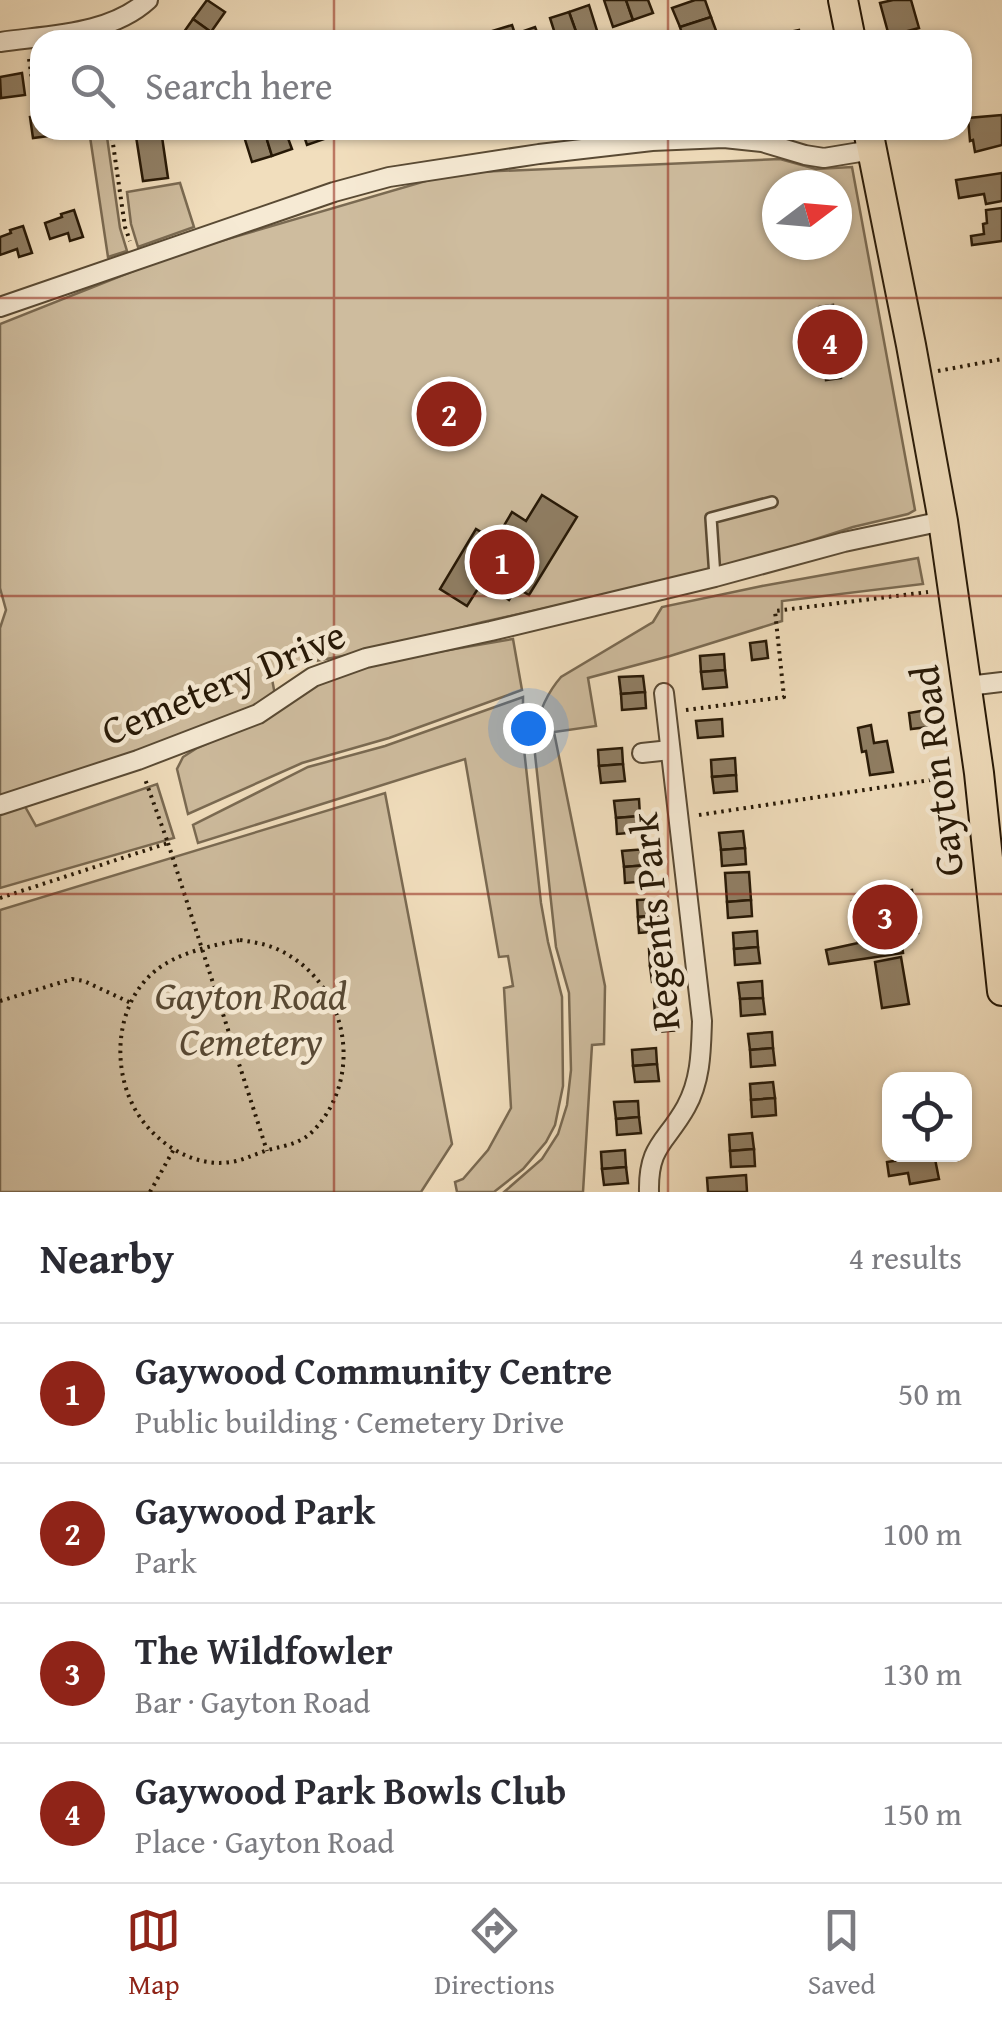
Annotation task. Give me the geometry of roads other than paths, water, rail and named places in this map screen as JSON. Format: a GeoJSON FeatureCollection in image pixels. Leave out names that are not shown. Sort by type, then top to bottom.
{"type":"FeatureCollection","features":[{"type":"Feature","properties":{"kind":"main road"},"geometry":{"type":"LineString","coordinates":[[843,0],[848,30]]}},
{"type":"Feature","properties":{"kind":"main road","name":"Gayton Road"},"geometry":{"type":"LineString","coordinates":[[870,140],[917,374],[968,686],[1002,991]]}},
{"type":"Feature","properties":{"kind":"street"},"geometry":{"type":"LineString","coordinates":[[77,30],[123,18],[148,0]]}},
{"type":"Feature","properties":{"kind":"street"},"geometry":{"type":"LineString","coordinates":[[0,42],[30,37]]}},
{"type":"Feature","properties":{"kind":"street"},"geometry":{"type":"LineString","coordinates":[[0,307],[334,192],[581,140]]}},
{"type":"Feature","properties":{"kind":"street"},"geometry":{"type":"LineString","coordinates":[[619,140],[670,140]]}},
{"type":"Feature","properties":{"kind":"street"},"geometry":{"type":"LineString","coordinates":[[734,140],[762,142],[824,158],[870,140]]}},
{"type":"Feature","properties":{"kind":"street","name":"Cemetery Drive"},"geometry":{"type":"LineString","coordinates":[[0,805],[138,760],[258,714],[313,677],[366,658],[942,521]]}},
{"type":"Feature","properties":{"kind":"street"},"geometry":{"type":"LineString","coordinates":[[968,686],[1002,682]]}},
{"type":"Feature","properties":{"kind":"street","name":"Regents Park"},"geometry":{"type":"LineString","coordinates":[[649,1192],[652,1157],[687,1105],[701,1066],[702,1021],[665,703]]}},
{"type":"Feature","properties":{"kind":"street"},"geometry":{"type":"LineString","coordinates":[[642,753],[670,750]]}},
{"type":"Feature","properties":{"kind":"lane"},"geometry":{"type":"LineString","coordinates":[[715,578],[711,518],[772,502]]}},
{"type":"Feature","properties":{"kind":"place","name":"Gaywood Park Bowls Club"},"geometry":{"type":"Point","coordinates":[830,342]}},
{"type":"Feature","properties":{"kind":"place","name":"Gaywood Park"},"geometry":{"type":"Point","coordinates":[449,414]}},
{"type":"Feature","properties":{"kind":"place","name":"Gaywood Community Centre"},"geometry":{"type":"Point","coordinates":[502,562]}},
{"type":"Feature","properties":{"kind":"place","name":"The Wildfowler"},"geometry":{"type":"Point","coordinates":[885,917]}},
{"type":"Feature","properties":{"kind":"park label","name":"Gayton Road Cemetery"},"geometry":{"type":"Point","coordinates":[251,1017]}}]}
